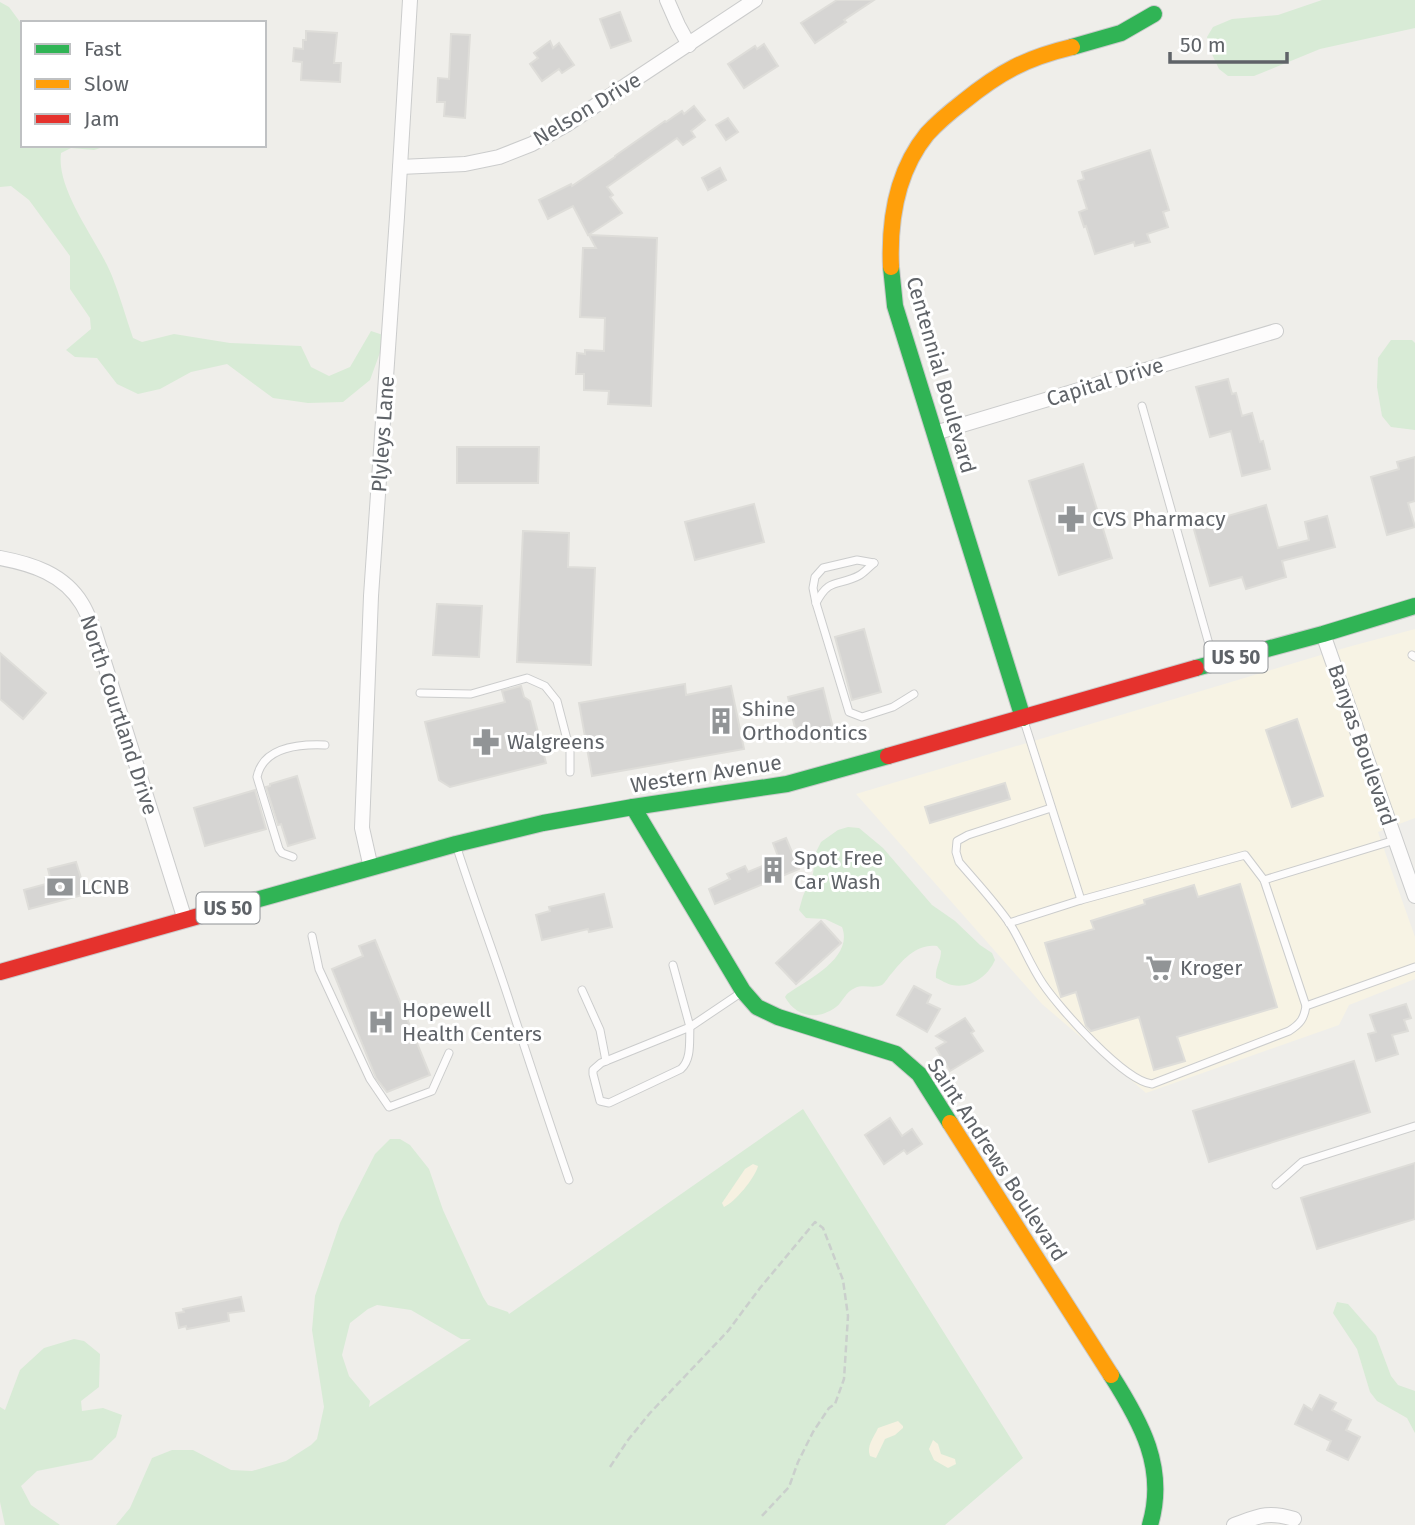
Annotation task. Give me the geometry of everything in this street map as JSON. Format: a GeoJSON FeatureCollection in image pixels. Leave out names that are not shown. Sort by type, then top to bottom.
{"type":"FeatureCollection","features":[{"type":"Feature","properties":{"kind":"street","name":"Plyleys Lane"},"geometry":{"type":"LineString","coordinates":[[371,868],[362,828],[371,609],[410,0]]}},
{"type":"Feature","properties":{"kind":"street"},"geometry":{"type":"LineString","coordinates":[[667,0],[689,45]]}},
{"type":"Feature","properties":{"kind":"street","name":"Nelson Drive"},"geometry":{"type":"LineString","coordinates":[[400,167],[465,164],[499,157],[531,144],[566,125],[755,0]]}},
{"type":"Feature","properties":{"kind":"street","name":"Centennial Boulevard"},"geometry":{"type":"LineString","coordinates":[[1023,718],[895,306],[890,273],[896,196],[913,156],[925,137],[975,91],[1037,56],[1122,32],[1154,14]]}},
{"type":"Feature","properties":{"kind":"street","name":"Capital Drive"},"geometry":{"type":"LineString","coordinates":[[935,433],[1276,331]]}},
{"type":"Feature","properties":{"kind":"street","name":"North Courtland Drive"},"geometry":{"type":"LineString","coordinates":[[0,558],[41,568],[63,580],[82,603],[94,630],[184,920]]}},
{"type":"Feature","properties":{"kind":"street","name":"Western Avenue"},"geometry":{"type":"LineString","coordinates":[[0,972],[456,844],[543,823],[787,784],[1415,606]]}},
{"type":"Feature","properties":{"kind":"street","name":"Banyas Boulevard"},"geometry":{"type":"LineString","coordinates":[[1323,634],[1415,896]]}},
{"type":"Feature","properties":{"kind":"street","name":"Saint Andrews Boulevard"},"geometry":{"type":"LineString","coordinates":[[633,807],[743,991],[757,1007],[809,1028],[896,1054],[919,1074],[1140,1425],[1150,1448],[1155,1471],[1154,1524]]}},
{"type":"Feature","properties":{"kind":"street"},"geometry":{"type":"LineString","coordinates":[[1234,1525],[1261,1516],[1278,1514],[1294,1519]]}},
{"type":"Feature","properties":{"kind":"lane"},"geometry":{"type":"LineString","coordinates":[[1142,406],[1214,663]]}},
{"type":"Feature","properties":{"kind":"lane"},"geometry":{"type":"LineString","coordinates":[[816,603],[830,584],[859,575],[874,563],[857,560],[823,568],[815,577],[813,587],[816,603],[849,712],[862,717],[893,708],[914,694]]}},
{"type":"Feature","properties":{"kind":"lane"},"geometry":{"type":"LineString","coordinates":[[420,693],[471,694],[527,678],[545,686],[557,701],[570,751],[570,772]]}},
{"type":"Feature","properties":{"kind":"lane"},"geometry":{"type":"LineString","coordinates":[[1023,718],[1081,901]]}},
{"type":"Feature","properties":{"kind":"lane"},"geometry":{"type":"LineString","coordinates":[[293,857],[287,856],[279,849],[257,777],[258,772],[265,759],[274,753],[289,747],[325,745]]}},
{"type":"Feature","properties":{"kind":"lane"},"geometry":{"type":"LineString","coordinates":[[1009,923],[1245,855],[1264,880],[1306,1006],[1304,1016],[1299,1025],[1289,1031],[1152,1084],[1143,1083],[1128,1074],[1070,1019],[1042,984],[1009,923],[959,862],[956,852],[957,841],[968,835],[1051,808]]}},
{"type":"Feature","properties":{"kind":"lane"},"geometry":{"type":"LineString","coordinates":[[1264,880],[1395,840]]}},
{"type":"Feature","properties":{"kind":"lane"},"geometry":{"type":"LineString","coordinates":[[456,844],[569,1180]]}},
{"type":"Feature","properties":{"kind":"lane"},"geometry":{"type":"LineString","coordinates":[[312,936],[318,969],[370,1079],[388,1107],[432,1091],[449,1053]]}},
{"type":"Feature","properties":{"kind":"lane"},"geometry":{"type":"LineString","coordinates":[[673,965],[690,1027],[686,1064],[681,1069],[609,1103],[600,1101],[593,1074],[596,1066],[690,1027],[743,991]]}},
{"type":"Feature","properties":{"kind":"lane"},"geometry":{"type":"LineString","coordinates":[[1306,1006],[1415,967]]}},
{"type":"Feature","properties":{"kind":"lane"},"geometry":{"type":"LineString","coordinates":[[582,990],[600,1030],[606,1061]]}},
{"type":"Feature","properties":{"kind":"lane"},"geometry":{"type":"LineString","coordinates":[[1276,1185],[1303,1162],[1415,1126]]}},
{"type":"Feature","properties":{"kind":"path"},"geometry":{"type":"LineString","coordinates":[[610,1467],[650,1413],[728,1331],[815,1222],[822,1228],[844,1280],[848,1316],[844,1379],[835,1404],[829,1408],[813,1432],[789,1487],[760,1518]]}},
{"type":"Feature","properties":{"kind":"shaded area"},"geometry":{"type":"Polygon","coordinates":[[[1415,629],[1415,818],[1378,832],[1415,937],[1415,979],[1349,1005],[1339,1025],[1146,1093],[1042,1004],[856,794],[1348,647],[1415,629]]]}},
{"type":"Feature","properties":{"kind":"green space"},"geometry":{"type":"Polygon","coordinates":[[[1322,0],[1415,0],[1415,28],[1320,49],[1254,76],[1228,76],[1219,69],[1207,37],[1213,27],[1232,19],[1278,15],[1322,0]]]}},
{"type":"Feature","properties":{"kind":"green space"},"geometry":{"type":"Polygon","coordinates":[[[0,2],[9,7],[21,23],[21,147],[104,147],[94,150],[71,148],[61,153],[61,168],[79,216],[112,276],[133,338],[142,342],[174,334],[230,343],[301,346],[311,367],[329,376],[350,367],[371,331],[386,336],[370,380],[343,402],[308,403],[273,398],[227,364],[191,372],[160,389],[138,394],[117,384],[97,358],[75,357],[66,350],[91,329],[90,318],[70,289],[70,256],[29,200],[11,186],[0,187],[0,2]]]}},
{"type":"Feature","properties":{"kind":"green space"},"geometry":{"type":"Polygon","coordinates":[[[1391,340],[1412,340],[1415,343],[1415,430],[1391,427],[1382,416],[1377,387],[1378,358],[1391,340]]]}},
{"type":"Feature","properties":{"kind":"green space"},"geometry":{"type":"Polygon","coordinates":[[[859,828],[883,848],[932,905],[992,953],[995,960],[983,976],[972,983],[959,986],[936,978],[941,951],[937,946],[923,947],[906,958],[882,985],[855,988],[838,1005],[822,1014],[807,1015],[790,1004],[785,997],[787,994],[827,967],[841,949],[844,938],[842,927],[825,919],[806,918],[799,910],[813,874],[816,852],[821,842],[838,830],[859,828]]]}},
{"type":"Feature","properties":{"kind":"green space"},"geometry":{"type":"Polygon","coordinates":[[[803,1109],[1023,1458],[945,1525],[116,1525],[130,1508],[152,1458],[172,1450],[193,1450],[231,1470],[252,1471],[286,1461],[317,1439],[324,1407],[312,1330],[315,1296],[340,1223],[375,1154],[390,1139],[400,1139],[410,1145],[429,1169],[443,1210],[483,1297],[488,1305],[509,1314],[803,1109]],[[377,1305],[350,1323],[342,1355],[349,1376],[370,1401],[369,1407],[471,1339],[461,1339],[411,1310],[377,1305]]]}},
{"type":"Feature","properties":{"kind":"green space"},"geometry":{"type":"Polygon","coordinates":[[[1337,1302],[1348,1304],[1376,1336],[1391,1376],[1398,1385],[1415,1391],[1415,1433],[1407,1418],[1377,1401],[1370,1392],[1357,1349],[1333,1313],[1337,1302]]]}},
{"type":"Feature","properties":{"kind":"green space"},"geometry":{"type":"Polygon","coordinates":[[[74,1339],[84,1341],[100,1354],[99,1387],[81,1401],[82,1411],[103,1408],[122,1415],[116,1437],[92,1460],[37,1471],[21,1486],[31,1505],[60,1525],[5,1525],[0,1502],[0,1407],[5,1410],[20,1370],[44,1348],[74,1339]]]}},
{"type":"Feature","properties":{"kind":"sand"},"geometry":{"type":"Polygon","coordinates":[[[753,1164],[758,1166],[749,1183],[724,1207],[722,1203],[745,1169],[753,1164]]]}},
{"type":"Feature","properties":{"kind":"sand"},"geometry":{"type":"Polygon","coordinates":[[[898,1421],[903,1428],[885,1439],[876,1458],[870,1456],[870,1445],[878,1428],[898,1421]]]}},
{"type":"Feature","properties":{"kind":"sand"},"geometry":{"type":"Polygon","coordinates":[[[933,1440],[938,1444],[941,1454],[955,1459],[956,1464],[948,1468],[934,1460],[929,1449],[933,1440]]]}},
{"type":"Feature","properties":{"kind":"building"},"geometry":{"type":"Polygon","coordinates":[[[837,0],[874,0],[815,43],[801,23],[837,0]]]}},
{"type":"Feature","properties":{"kind":"building"},"geometry":{"type":"Polygon","coordinates":[[[620,12],[631,41],[611,48],[600,19],[620,12]]]}},
{"type":"Feature","properties":{"kind":"building"},"geometry":{"type":"Polygon","coordinates":[[[306,31],[337,33],[334,63],[341,63],[340,82],[301,80],[302,62],[293,61],[294,48],[303,49],[306,31]]]}},
{"type":"Feature","properties":{"kind":"building"},"geometry":{"type":"Polygon","coordinates":[[[451,34],[470,35],[465,118],[444,116],[445,102],[437,102],[438,78],[449,79],[451,34]]]}},
{"type":"Feature","properties":{"kind":"building"},"geometry":{"type":"Polygon","coordinates":[[[550,41],[553,48],[559,43],[574,65],[562,73],[559,69],[542,81],[530,64],[538,58],[534,53],[550,41]]]}},
{"type":"Feature","properties":{"kind":"building"},"geometry":{"type":"Polygon","coordinates":[[[764,44],[778,66],[744,88],[728,64],[755,46],[757,49],[764,44]]]}},
{"type":"Feature","properties":{"kind":"building"},"geometry":{"type":"Polygon","coordinates":[[[694,106],[705,120],[691,131],[695,137],[683,145],[677,138],[607,187],[613,195],[610,197],[622,213],[588,235],[573,206],[548,219],[539,200],[571,184],[572,186],[665,121],[682,111],[684,114],[694,106]]]}},
{"type":"Feature","properties":{"kind":"building"},"geometry":{"type":"Polygon","coordinates":[[[728,118],[738,132],[726,140],[716,125],[728,118]]]}},
{"type":"Feature","properties":{"kind":"building"},"geometry":{"type":"Polygon","coordinates":[[[1150,150],[1169,210],[1163,212],[1168,227],[1147,234],[1150,242],[1135,246],[1134,242],[1095,254],[1079,212],[1087,209],[1078,181],[1084,179],[1082,172],[1150,150]]]}},
{"type":"Feature","properties":{"kind":"building"},"geometry":{"type":"Polygon","coordinates":[[[720,168],[726,180],[708,190],[702,178],[720,168]]]}},
{"type":"Feature","properties":{"kind":"building"},"geometry":{"type":"Polygon","coordinates":[[[589,235],[657,238],[651,406],[608,404],[609,391],[584,390],[584,374],[576,374],[577,353],[585,354],[585,350],[604,351],[605,318],[580,317],[583,248],[596,248],[589,235]]]}},
{"type":"Feature","properties":{"kind":"building"},"geometry":{"type":"Polygon","coordinates":[[[1228,379],[1232,394],[1236,393],[1242,416],[1252,413],[1270,469],[1242,476],[1231,431],[1210,437],[1196,387],[1228,379]]]}},
{"type":"Feature","properties":{"kind":"building"},"geometry":{"type":"Polygon","coordinates":[[[457,447],[539,447],[538,483],[457,483],[457,447]]]}},
{"type":"Feature","properties":{"kind":"building"},"geometry":{"type":"Polygon","coordinates":[[[1415,457],[1415,501],[1408,503],[1415,527],[1387,535],[1371,477],[1399,469],[1397,462],[1415,457]]]}},
{"type":"Feature","properties":{"kind":"building","name":"CVS Pharmacy"},"geometry":{"type":"Polygon","coordinates":[[[1083,464],[1112,558],[1059,575],[1029,481],[1083,464]]]}},
{"type":"Feature","properties":{"kind":"building"},"geometry":{"type":"Polygon","coordinates":[[[754,504],[764,542],[695,560],[685,522],[754,504]]]}},
{"type":"Feature","properties":{"kind":"building"},"geometry":{"type":"Polygon","coordinates":[[[1266,505],[1278,548],[1309,540],[1305,522],[1327,516],[1335,547],[1282,561],[1286,577],[1246,589],[1242,577],[1210,586],[1193,526],[1266,505]]]}},
{"type":"Feature","properties":{"kind":"building"},"geometry":{"type":"Polygon","coordinates":[[[523,531],[569,533],[568,567],[595,568],[591,665],[517,662],[523,531]]]}},
{"type":"Feature","properties":{"kind":"building"},"geometry":{"type":"Polygon","coordinates":[[[437,604],[482,606],[479,657],[433,655],[437,604]]]}},
{"type":"Feature","properties":{"kind":"building"},"geometry":{"type":"Polygon","coordinates":[[[864,629],[881,692],[852,700],[835,637],[864,629]]]}},
{"type":"Feature","properties":{"kind":"building"},"geometry":{"type":"Polygon","coordinates":[[[0,653],[46,693],[23,719],[0,699],[0,653]]]}},
{"type":"Feature","properties":{"kind":"building"},"geometry":{"type":"Polygon","coordinates":[[[685,684],[686,695],[731,686],[744,749],[592,776],[579,703],[685,684]]]}},
{"type":"Feature","properties":{"kind":"building","name":"Walgreens"},"geometry":{"type":"Polygon","coordinates":[[[521,686],[524,697],[530,701],[546,763],[450,787],[439,780],[425,722],[505,702],[502,691],[521,686]]]}},
{"type":"Feature","properties":{"kind":"building"},"geometry":{"type":"Polygon","coordinates":[[[823,688],[833,728],[797,737],[788,697],[823,688]]]}},
{"type":"Feature","properties":{"kind":"building"},"geometry":{"type":"Polygon","coordinates":[[[1297,719],[1323,796],[1292,807],[1266,730],[1297,719]]]}},
{"type":"Feature","properties":{"kind":"building"},"geometry":{"type":"Polygon","coordinates":[[[297,776],[315,838],[288,846],[266,787],[297,776]]]}},
{"type":"Feature","properties":{"kind":"building"},"geometry":{"type":"Polygon","coordinates":[[[1005,783],[1010,799],[930,823],[925,807],[1005,783]]]}},
{"type":"Feature","properties":{"kind":"building"},"geometry":{"type":"Polygon","coordinates":[[[255,790],[266,829],[205,846],[194,808],[255,790]]]}},
{"type":"Feature","properties":{"kind":"building","name":"Spot Free Car Wash"},"geometry":{"type":"Polygon","coordinates":[[[786,838],[799,869],[715,904],[709,889],[730,879],[727,874],[745,866],[748,872],[779,859],[773,843],[786,838]]]}},
{"type":"Feature","properties":{"kind":"building","name":"LCNB"},"geometry":{"type":"Polygon","coordinates":[[[76,862],[86,894],[29,909],[24,890],[46,884],[45,878],[50,877],[48,869],[76,862]]]}},
{"type":"Feature","properties":{"kind":"building","name":"Kroger"},"geometry":{"type":"Polygon","coordinates":[[[1240,884],[1277,1007],[1177,1037],[1185,1061],[1154,1070],[1139,1017],[1091,1031],[1086,1026],[1076,992],[1061,997],[1045,943],[1094,929],[1091,921],[1145,904],[1144,900],[1194,885],[1198,897],[1240,884]]]}},
{"type":"Feature","properties":{"kind":"building"},"geometry":{"type":"Polygon","coordinates":[[[604,894],[612,927],[589,932],[588,929],[542,940],[536,915],[550,911],[549,907],[604,894]]]}},
{"type":"Feature","properties":{"kind":"building"},"geometry":{"type":"Polygon","coordinates":[[[821,921],[841,943],[796,984],[776,963],[821,921]]]}},
{"type":"Feature","properties":{"kind":"building","name":"Hopewell Health Centers"},"geometry":{"type":"Polygon","coordinates":[[[375,940],[430,1075],[387,1092],[376,1078],[332,969],[363,956],[359,946],[375,940]]]}},
{"type":"Feature","properties":{"kind":"building"},"geometry":{"type":"Polygon","coordinates":[[[914,986],[931,995],[927,1003],[940,1009],[927,1032],[897,1015],[914,986]]]}},
{"type":"Feature","properties":{"kind":"building"},"geometry":{"type":"Polygon","coordinates":[[[1406,1004],[1411,1018],[1404,1020],[1408,1031],[1392,1035],[1398,1054],[1376,1061],[1368,1034],[1376,1032],[1370,1015],[1406,1004]]]}},
{"type":"Feature","properties":{"kind":"building"},"geometry":{"type":"Polygon","coordinates":[[[965,1018],[983,1051],[950,1071],[936,1048],[946,1042],[936,1036],[965,1018]]]}},
{"type":"Feature","properties":{"kind":"building"},"geometry":{"type":"Polygon","coordinates":[[[1354,1061],[1370,1112],[1209,1162],[1193,1111],[1354,1061]]]}},
{"type":"Feature","properties":{"kind":"building"},"geometry":{"type":"Polygon","coordinates":[[[890,1118],[902,1136],[912,1129],[922,1144],[907,1154],[904,1150],[884,1164],[865,1135],[890,1118]]]}},
{"type":"Feature","properties":{"kind":"building"},"geometry":{"type":"Polygon","coordinates":[[[1415,1163],[1415,1219],[1317,1249],[1301,1198],[1415,1163]]]}},
{"type":"Feature","properties":{"kind":"building"},"geometry":{"type":"Polygon","coordinates":[[[241,1297],[244,1311],[228,1313],[229,1321],[179,1328],[176,1313],[184,1312],[183,1309],[241,1297]]]}},
{"type":"Feature","properties":{"kind":"building"},"geometry":{"type":"Polygon","coordinates":[[[1320,1395],[1336,1403],[1332,1410],[1351,1420],[1346,1430],[1360,1437],[1348,1460],[1327,1450],[1331,1441],[1295,1424],[1304,1405],[1312,1410],[1320,1395]]]}},
{"type":"Feature","properties":{"kind":"traffic: fast"},"geometry":{"type":"LineString","coordinates":[[1072,47],[1121,33],[1154,14]]}},
{"type":"Feature","properties":{"kind":"traffic: fast"},"geometry":{"type":"LineString","coordinates":[[891,267],[895,306],[1023,718]]}},
{"type":"Feature","properties":{"kind":"traffic: fast"},"geometry":{"type":"LineString","coordinates":[[1196,668],[1415,606]]}},
{"type":"Feature","properties":{"kind":"traffic: fast"},"geometry":{"type":"LineString","coordinates":[[220,910],[456,844],[543,823],[787,784],[888,756]]}},
{"type":"Feature","properties":{"kind":"traffic: fast"},"geometry":{"type":"LineString","coordinates":[[633,807],[743,991],[757,1007],[778,1017],[896,1054],[919,1074],[950,1123]]}},
{"type":"Feature","properties":{"kind":"traffic: fast"},"geometry":{"type":"LineString","coordinates":[[1111,1375],[1141,1428],[1153,1465],[1155,1484],[1150,1525]]}},
{"type":"Feature","properties":{"kind":"traffic: slow"},"geometry":{"type":"LineString","coordinates":[[891,267],[897,197],[908,164],[927,134],[976,91],[1002,74],[1027,61],[1072,47]]}},
{"type":"Feature","properties":{"kind":"traffic: slow"},"geometry":{"type":"LineString","coordinates":[[950,1123],[1111,1375]]}},
{"type":"Feature","properties":{"kind":"traffic: jam"},"geometry":{"type":"LineString","coordinates":[[888,756],[1196,668]]}},
{"type":"Feature","properties":{"kind":"traffic: jam"},"geometry":{"type":"LineString","coordinates":[[0,972],[220,910]]}},
{"type":"Feature","properties":{"kind":"place","name":"CVS Pharmacy"},"geometry":{"type":"Point","coordinates":[1071,519]}},
{"type":"Feature","properties":{"kind":"place","name":"Shine Orthodontics"},"geometry":{"type":"Point","coordinates":[721,721]}},
{"type":"Feature","properties":{"kind":"place","name":"Walgreens"},"geometry":{"type":"Point","coordinates":[486,742]}},
{"type":"Feature","properties":{"kind":"place","name":"Spot Free Car Wash"},"geometry":{"type":"Point","coordinates":[773,870]}},
{"type":"Feature","properties":{"kind":"place","name":"LCNB"},"geometry":{"type":"Point","coordinates":[60,887]}},
{"type":"Feature","properties":{"kind":"place","name":"Kroger"},"geometry":{"type":"Point","coordinates":[1159,968]}},
{"type":"Feature","properties":{"kind":"place","name":"Hopewell Health Centers"},"geometry":{"type":"Point","coordinates":[381,1022]}}]}
